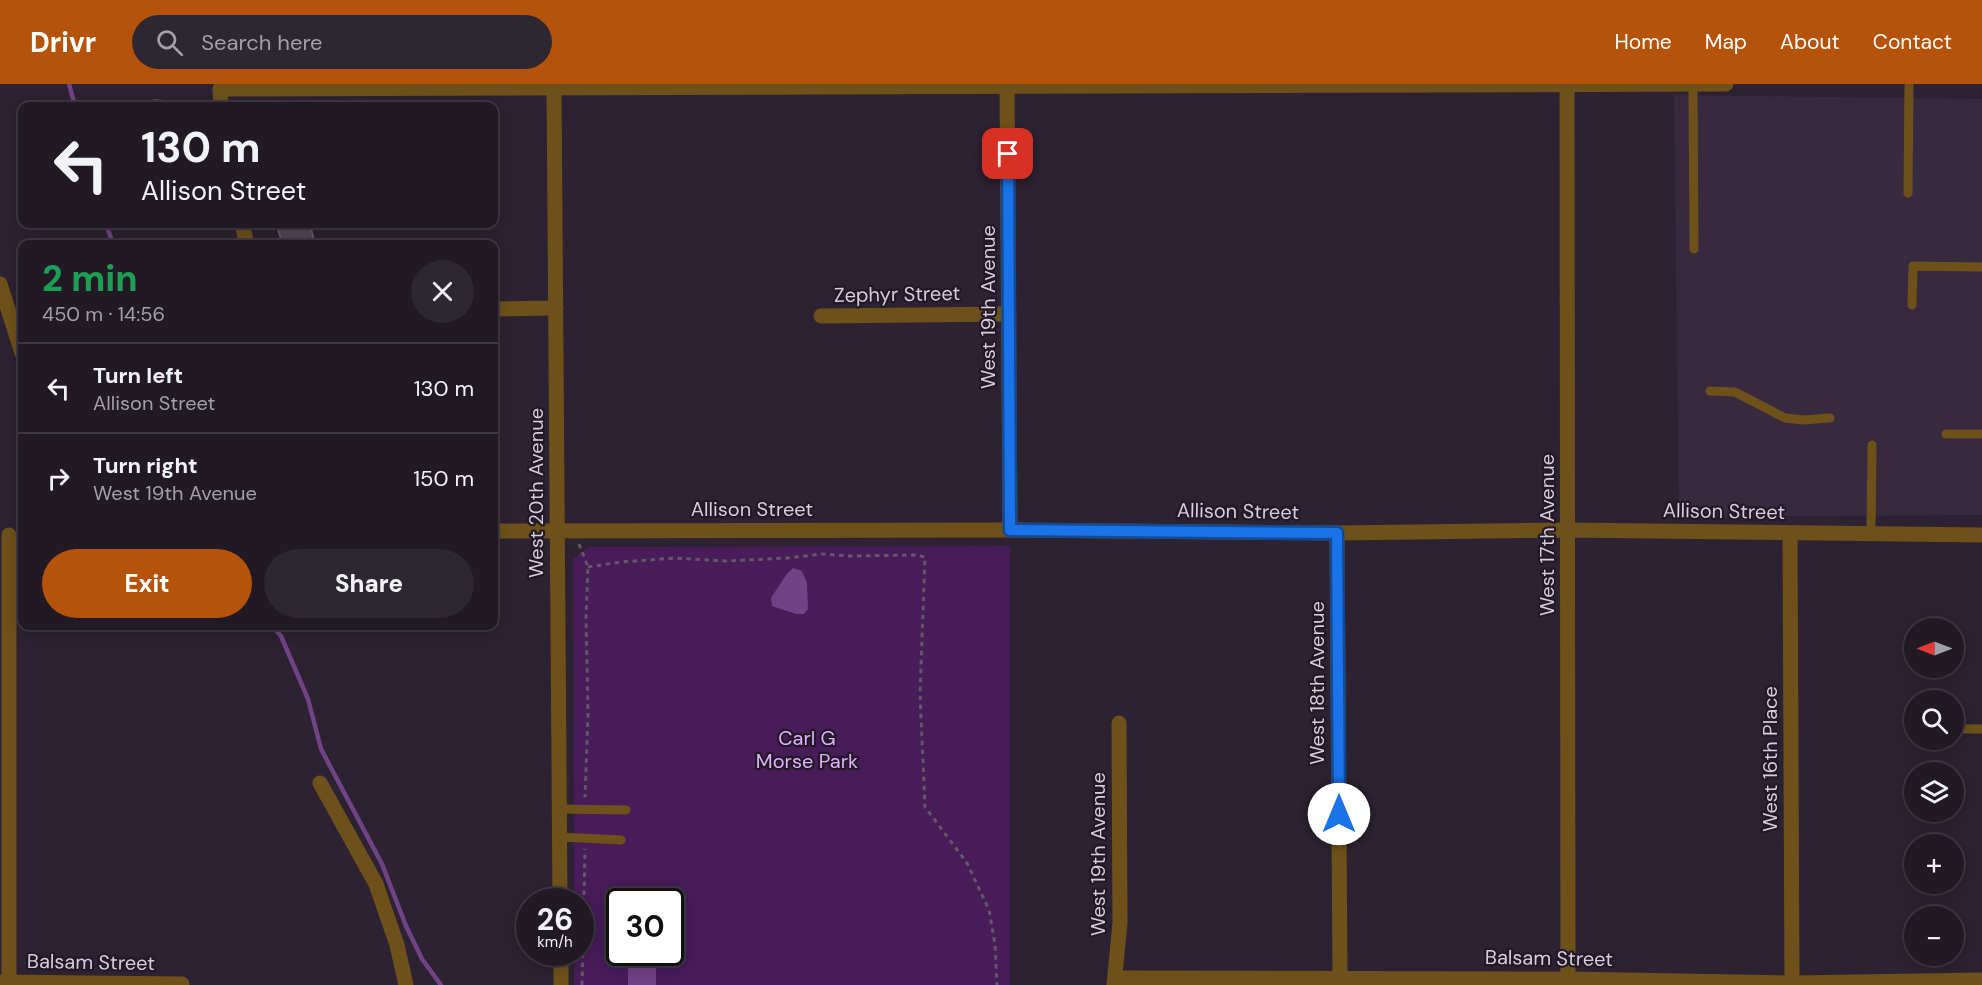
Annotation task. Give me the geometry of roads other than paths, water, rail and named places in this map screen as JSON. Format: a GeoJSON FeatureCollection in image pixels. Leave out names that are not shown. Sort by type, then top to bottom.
{"type":"FeatureCollection","features":[{"type":"Feature","properties":{"kind":"street"},"geometry":{"type":"LineString","coordinates":[[221,102],[220,89],[554,85],[1726,84]]}},
{"type":"Feature","properties":{"kind":"street","name":"West 20th Avenue"},"geometry":{"type":"LineString","coordinates":[[554,85],[561,888]]}},
{"type":"Feature","properties":{"kind":"street","name":"West 19th Avenue"},"geometry":{"type":"LineString","coordinates":[[1007,85],[1010,530]]}},
{"type":"Feature","properties":{"kind":"street","name":"West 17th Avenue"},"geometry":{"type":"LineString","coordinates":[[1567,85],[1568,982]]}},
{"type":"Feature","properties":{"kind":"street"},"geometry":{"type":"LineString","coordinates":[[0,284],[4,310],[18,343]]}},
{"type":"Feature","properties":{"kind":"street"},"geometry":{"type":"LineString","coordinates":[[498,309],[556,308]]}},
{"type":"Feature","properties":{"kind":"street","name":"Zephyr Street"},"geometry":{"type":"LineString","coordinates":[[821,316],[1009,314]]}},
{"type":"Feature","properties":{"kind":"street","name":"Allison Street"},"geometry":{"type":"LineString","coordinates":[[498,531],[1010,530],[1337,533],[1568,530],[1982,535]]}},
{"type":"Feature","properties":{"kind":"street","name":"West 18th Avenue"},"geometry":{"type":"LineString","coordinates":[[1337,533],[1340,977]]}},
{"type":"Feature","properties":{"kind":"street","name":"West 16th Place"},"geometry":{"type":"LineString","coordinates":[[1790,533],[1792,984]]}},
{"type":"Feature","properties":{"kind":"street"},"geometry":{"type":"LineString","coordinates":[[4,982],[4,715],[10,535]]}},
{"type":"Feature","properties":{"kind":"street","name":"West 19th Avenue"},"geometry":{"type":"LineString","coordinates":[[1115,981],[1120,923],[1119,723]]}},
{"type":"Feature","properties":{"kind":"street"},"geometry":{"type":"LineString","coordinates":[[320,783],[376,884],[397,945],[406,985]]}},
{"type":"Feature","properties":{"kind":"street"},"geometry":{"type":"LineString","coordinates":[[561,966],[561,985]]}},
{"type":"Feature","properties":{"kind":"street","name":"Balsam Street"},"geometry":{"type":"LineString","coordinates":[[1115,981],[1340,977],[1792,984],[1982,980]]}},
{"type":"Feature","properties":{"kind":"street","name":"Balsam Street"},"geometry":{"type":"LineString","coordinates":[[4,982],[182,984]]}},
{"type":"Feature","properties":{"kind":"lane"},"geometry":{"type":"LineString","coordinates":[[1692,84],[1694,249]]}},
{"type":"Feature","properties":{"kind":"lane"},"geometry":{"type":"LineString","coordinates":[[1908,192],[1909,84]]}},
{"type":"Feature","properties":{"kind":"lane"},"geometry":{"type":"LineString","coordinates":[[1912,305],[1913,266],[1982,267]]}},
{"type":"Feature","properties":{"kind":"lane"},"geometry":{"type":"LineString","coordinates":[[1710,391],[1735,392],[1785,418],[1803,420],[1830,418]]}},
{"type":"Feature","properties":{"kind":"lane"},"geometry":{"type":"LineString","coordinates":[[1946,434],[1982,434]]}},
{"type":"Feature","properties":{"kind":"lane"},"geometry":{"type":"LineString","coordinates":[[1871,534],[1872,445]]}},
{"type":"Feature","properties":{"kind":"lane"},"geometry":{"type":"LineString","coordinates":[[1965,729],[1982,729]]}},
{"type":"Feature","properties":{"kind":"lane"},"geometry":{"type":"LineString","coordinates":[[560,809],[626,810]]}},
{"type":"Feature","properties":{"kind":"lane"},"geometry":{"type":"LineString","coordinates":[[560,837],[621,840]]}},
{"type":"Feature","properties":{"kind":"waterway"},"geometry":{"type":"LineString","coordinates":[[69,84],[74,102]]}},
{"type":"Feature","properties":{"kind":"waterway"},"geometry":{"type":"LineString","coordinates":[[107,228],[112,240]]}},
{"type":"Feature","properties":{"kind":"waterway"},"geometry":{"type":"LineString","coordinates":[[276,630],[281,636],[308,699],[321,749],[382,864],[406,926],[422,959],[441,985]]}},
{"type":"Feature","properties":{"kind":"park label","name":"Carl G Morse Park"},"geometry":{"type":"Point","coordinates":[807,750]}}]}
